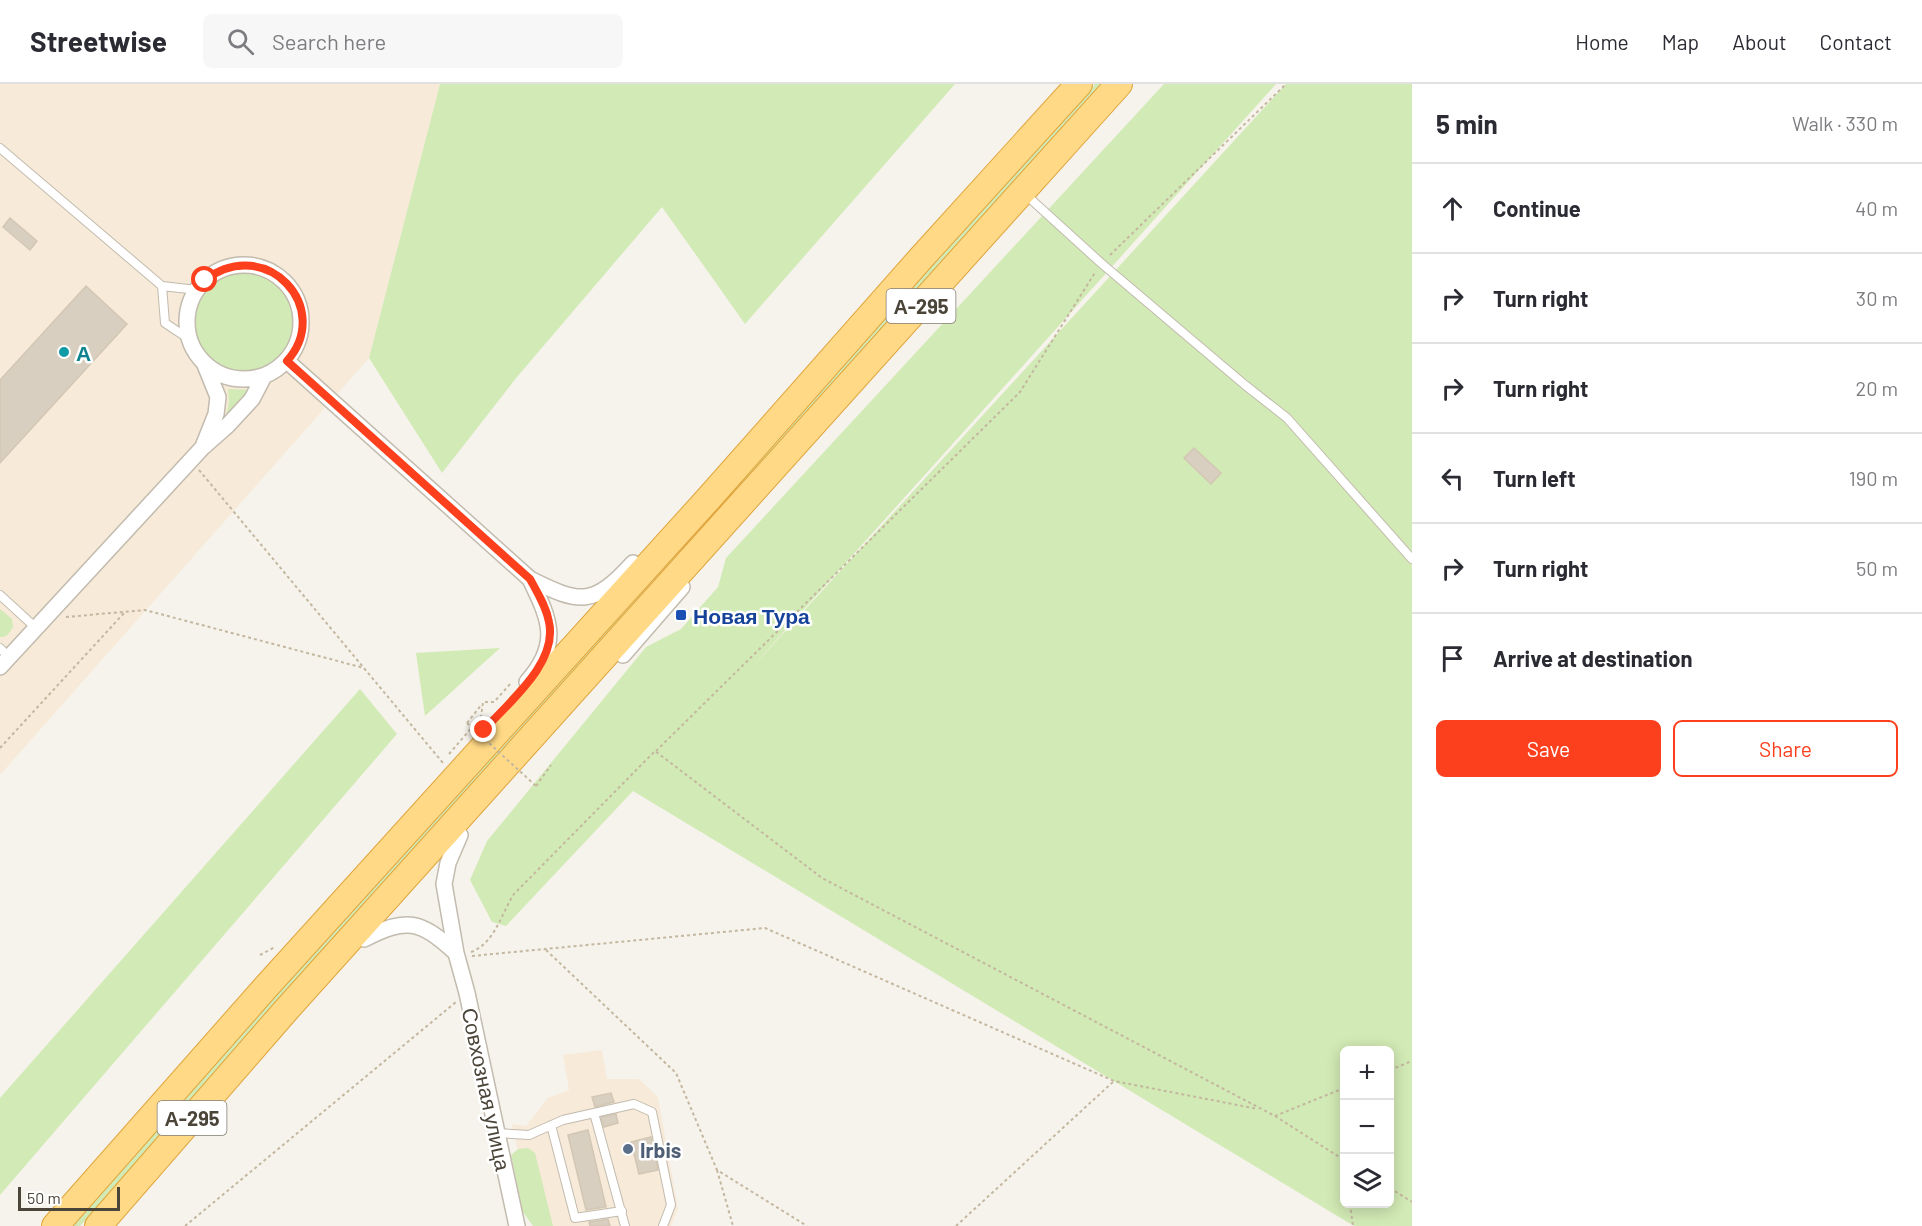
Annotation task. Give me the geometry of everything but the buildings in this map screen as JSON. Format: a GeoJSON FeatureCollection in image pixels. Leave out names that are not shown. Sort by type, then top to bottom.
{"type":"FeatureCollection","features":[{"type":"Feature","properties":{"kind":"highway","name":"А-295"},"geometry":{"type":"LineString","coordinates":[[55,1226],[266,987],[451,769],[709,498],[1079,84]]}},
{"type":"Feature","properties":{"kind":"highway","name":"А-295"},"geometry":{"type":"LineString","coordinates":[[98,1226],[287,1009],[1119,84]]}},
{"type":"Feature","properties":{"kind":"street"},"geometry":{"type":"LineString","coordinates":[[255,266],[280,276],[296,297],[302,323],[296,347],[287,361],[274,371],[254,379],[233,379],[205,365],[189,339],[187,315],[196,290],[216,272],[229,267],[255,266]]}},
{"type":"Feature","properties":{"kind":"street"},"geometry":{"type":"LineString","coordinates":[[287,361],[530,579],[561,595],[575,598],[605,591],[624,574],[682,511],[697,501],[709,498]]}},
{"type":"Feature","properties":{"kind":"street"},"geometry":{"type":"LineString","coordinates":[[203,447],[216,414],[218,397],[205,365]]}},
{"type":"Feature","properties":{"kind":"street"},"geometry":{"type":"LineString","coordinates":[[3,658],[40,623],[203,447],[228,425],[252,399],[264,376]]}},
{"type":"Feature","properties":{"kind":"street","name":"А-295"},"geometry":{"type":"LineString","coordinates":[[287,1009],[322,985],[460,835],[669,603],[699,566],[722,527]]}},
{"type":"Feature","properties":{"kind":"street"},"geometry":{"type":"LineString","coordinates":[[451,769],[536,672],[545,657],[549,643],[549,624],[530,579]]}},
{"type":"Feature","properties":{"kind":"street","name":"Совхозная улица"},"geometry":{"type":"LineString","coordinates":[[460,835],[448,863],[444,884],[456,955],[467,993],[519,1224]]}},
{"type":"Feature","properties":{"kind":"street"},"geometry":{"type":"LineString","coordinates":[[364,939],[384,928],[400,924],[414,925],[438,937],[456,955]]}},
{"type":"Feature","properties":{"kind":"lane"},"geometry":{"type":"LineString","coordinates":[[0,148],[162,286],[196,290]]}},
{"type":"Feature","properties":{"kind":"lane"},"geometry":{"type":"LineString","coordinates":[[1023,192],[1101,263],[1245,385],[1287,417],[1412,560]]}},
{"type":"Feature","properties":{"kind":"lane"},"geometry":{"type":"LineString","coordinates":[[162,286],[165,323],[189,339]]}},
{"type":"Feature","properties":{"kind":"lane"},"geometry":{"type":"LineString","coordinates":[[0,595],[40,623]]}},
{"type":"Feature","properties":{"kind":"lane"},"geometry":{"type":"LineString","coordinates":[[497,1133],[529,1135],[563,1120],[634,1104],[652,1112],[671,1205],[663,1226]]}},
{"type":"Feature","properties":{"kind":"lane"},"geometry":{"type":"LineString","coordinates":[[594,1113],[625,1226]]}},
{"type":"Feature","properties":{"kind":"lane"},"geometry":{"type":"LineString","coordinates":[[551,1125],[575,1218],[622,1210]]}},
{"type":"Feature","properties":{"kind":"path"},"geometry":{"type":"LineString","coordinates":[[456,955],[476,950],[486,942],[497,929],[504,908],[514,894],[1020,392],[1101,263],[1286,84]]}},
{"type":"Feature","properties":{"kind":"path"},"geometry":{"type":"LineString","coordinates":[[191,460],[451,769]]}},
{"type":"Feature","properties":{"kind":"path"},"geometry":{"type":"LineString","coordinates":[[40,623],[145,610],[364,668]]}},
{"type":"Feature","properties":{"kind":"path"},"geometry":{"type":"LineString","coordinates":[[0,748],[125,612]]}},
{"type":"Feature","properties":{"kind":"path"},"geometry":{"type":"LineString","coordinates":[[483,702],[466,723],[536,786],[551,765]]}},
{"type":"Feature","properties":{"kind":"path"},"geometry":{"type":"LineString","coordinates":[[655,752],[822,878],[1275,1116],[1340,1158]]}},
{"type":"Feature","properties":{"kind":"path"},"geometry":{"type":"LineString","coordinates":[[456,955],[765,928],[1114,1081],[1262,1109]]}},
{"type":"Feature","properties":{"kind":"path"},"geometry":{"type":"LineString","coordinates":[[545,949],[676,1073],[717,1170],[733,1226]]}},
{"type":"Feature","properties":{"kind":"path"},"geometry":{"type":"LineString","coordinates":[[185,1226],[467,993]]}},
{"type":"Feature","properties":{"kind":"path"},"geometry":{"type":"LineString","coordinates":[[1394,1068],[1412,1061]]}},
{"type":"Feature","properties":{"kind":"path"},"geometry":{"type":"LineString","coordinates":[[956,1226],[1114,1081]]}},
{"type":"Feature","properties":{"kind":"path"},"geometry":{"type":"LineString","coordinates":[[1275,1116],[1340,1090]]}},
{"type":"Feature","properties":{"kind":"path"},"geometry":{"type":"LineString","coordinates":[[717,1170],[807,1226]]}},
{"type":"Feature","properties":{"kind":"path"},"geometry":{"type":"LineString","coordinates":[[1394,1191],[1412,1202]]}},
{"type":"Feature","properties":{"kind":"path"},"geometry":{"type":"LineString","coordinates":[[1351,1208],[1353,1226]]}},
{"type":"Feature","properties":{"kind":"shaded area"},"geometry":{"type":"Polygon","coordinates":[[[0,84],[440,84],[369,358],[0,775],[0,84]]]}},
{"type":"Feature","properties":{"kind":"shaded area"},"geometry":{"type":"Polygon","coordinates":[[[602,1050],[607,1079],[639,1079],[658,1097],[678,1209],[671,1226],[534,1226],[512,1124],[526,1126],[548,1098],[569,1090],[563,1055],[602,1050]]]}},
{"type":"Feature","properties":{"kind":"green space"},"geometry":{"type":"Polygon","coordinates":[[[440,84],[955,84],[745,324],[662,207],[517,377],[442,473],[369,358],[440,84]]]}},
{"type":"Feature","properties":{"kind":"green space"},"geometry":{"type":"Polygon","coordinates":[[[1095,84],[1105,84],[397,876],[80,1226],[69,1226],[1095,84]]]}},
{"type":"Feature","properties":{"kind":"green space"},"geometry":{"type":"Polygon","coordinates":[[[1164,84],[1276,84],[745,675],[1286,84],[1412,84],[1412,1226],[1354,1226],[633,791],[506,926],[492,922],[470,880],[487,841],[646,647],[681,629],[718,587],[726,558],[1164,84]]]}},
{"type":"Feature","properties":{"kind":"green space"},"geometry":{"type":"Polygon","coordinates":[[[245,273],[264,277],[281,287],[291,304],[295,323],[291,342],[281,359],[264,369],[245,373],[226,369],[209,359],[199,342],[195,323],[199,304],[209,287],[226,277],[245,273]]]}},
{"type":"Feature","properties":{"kind":"green space"},"geometry":{"type":"Polygon","coordinates":[[[228,389],[254,390],[222,424],[228,407],[228,389]]]}},
{"type":"Feature","properties":{"kind":"green space"},"geometry":{"type":"Polygon","coordinates":[[[0,609],[12,619],[13,627],[5,637],[0,637],[0,609]]]}},
{"type":"Feature","properties":{"kind":"green space"},"geometry":{"type":"Polygon","coordinates":[[[500,648],[425,716],[416,653],[500,648]]]}},
{"type":"Feature","properties":{"kind":"green space"},"geometry":{"type":"Polygon","coordinates":[[[360,689],[397,734],[0,1195],[0,1098],[360,689]]]}},
{"type":"Feature","properties":{"kind":"green space"},"geometry":{"type":"Polygon","coordinates":[[[528,1148],[535,1153],[553,1226],[533,1226],[523,1212],[511,1155],[518,1149],[528,1148]]]}},
{"type":"Feature","properties":{"kind":"place","name":"А"},"geometry":{"type":"Point","coordinates":[64,352]}},
{"type":"Feature","properties":{"kind":"place","name":"Новая Тура"},"geometry":{"type":"Point","coordinates":[681,615]}},
{"type":"Feature","properties":{"kind":"place","name":"Irbis"},"geometry":{"type":"Point","coordinates":[628,1149]}},
{"type":"Feature","properties":{"kind":"route"},"geometry":{"type":"LineString","coordinates":[[205,280],[216,272],[242,265],[255,266],[280,276],[296,297],[301,310],[300,337],[287,361],[530,579],[549,624],[549,643],[545,657],[536,672],[484,730]]}}]}
